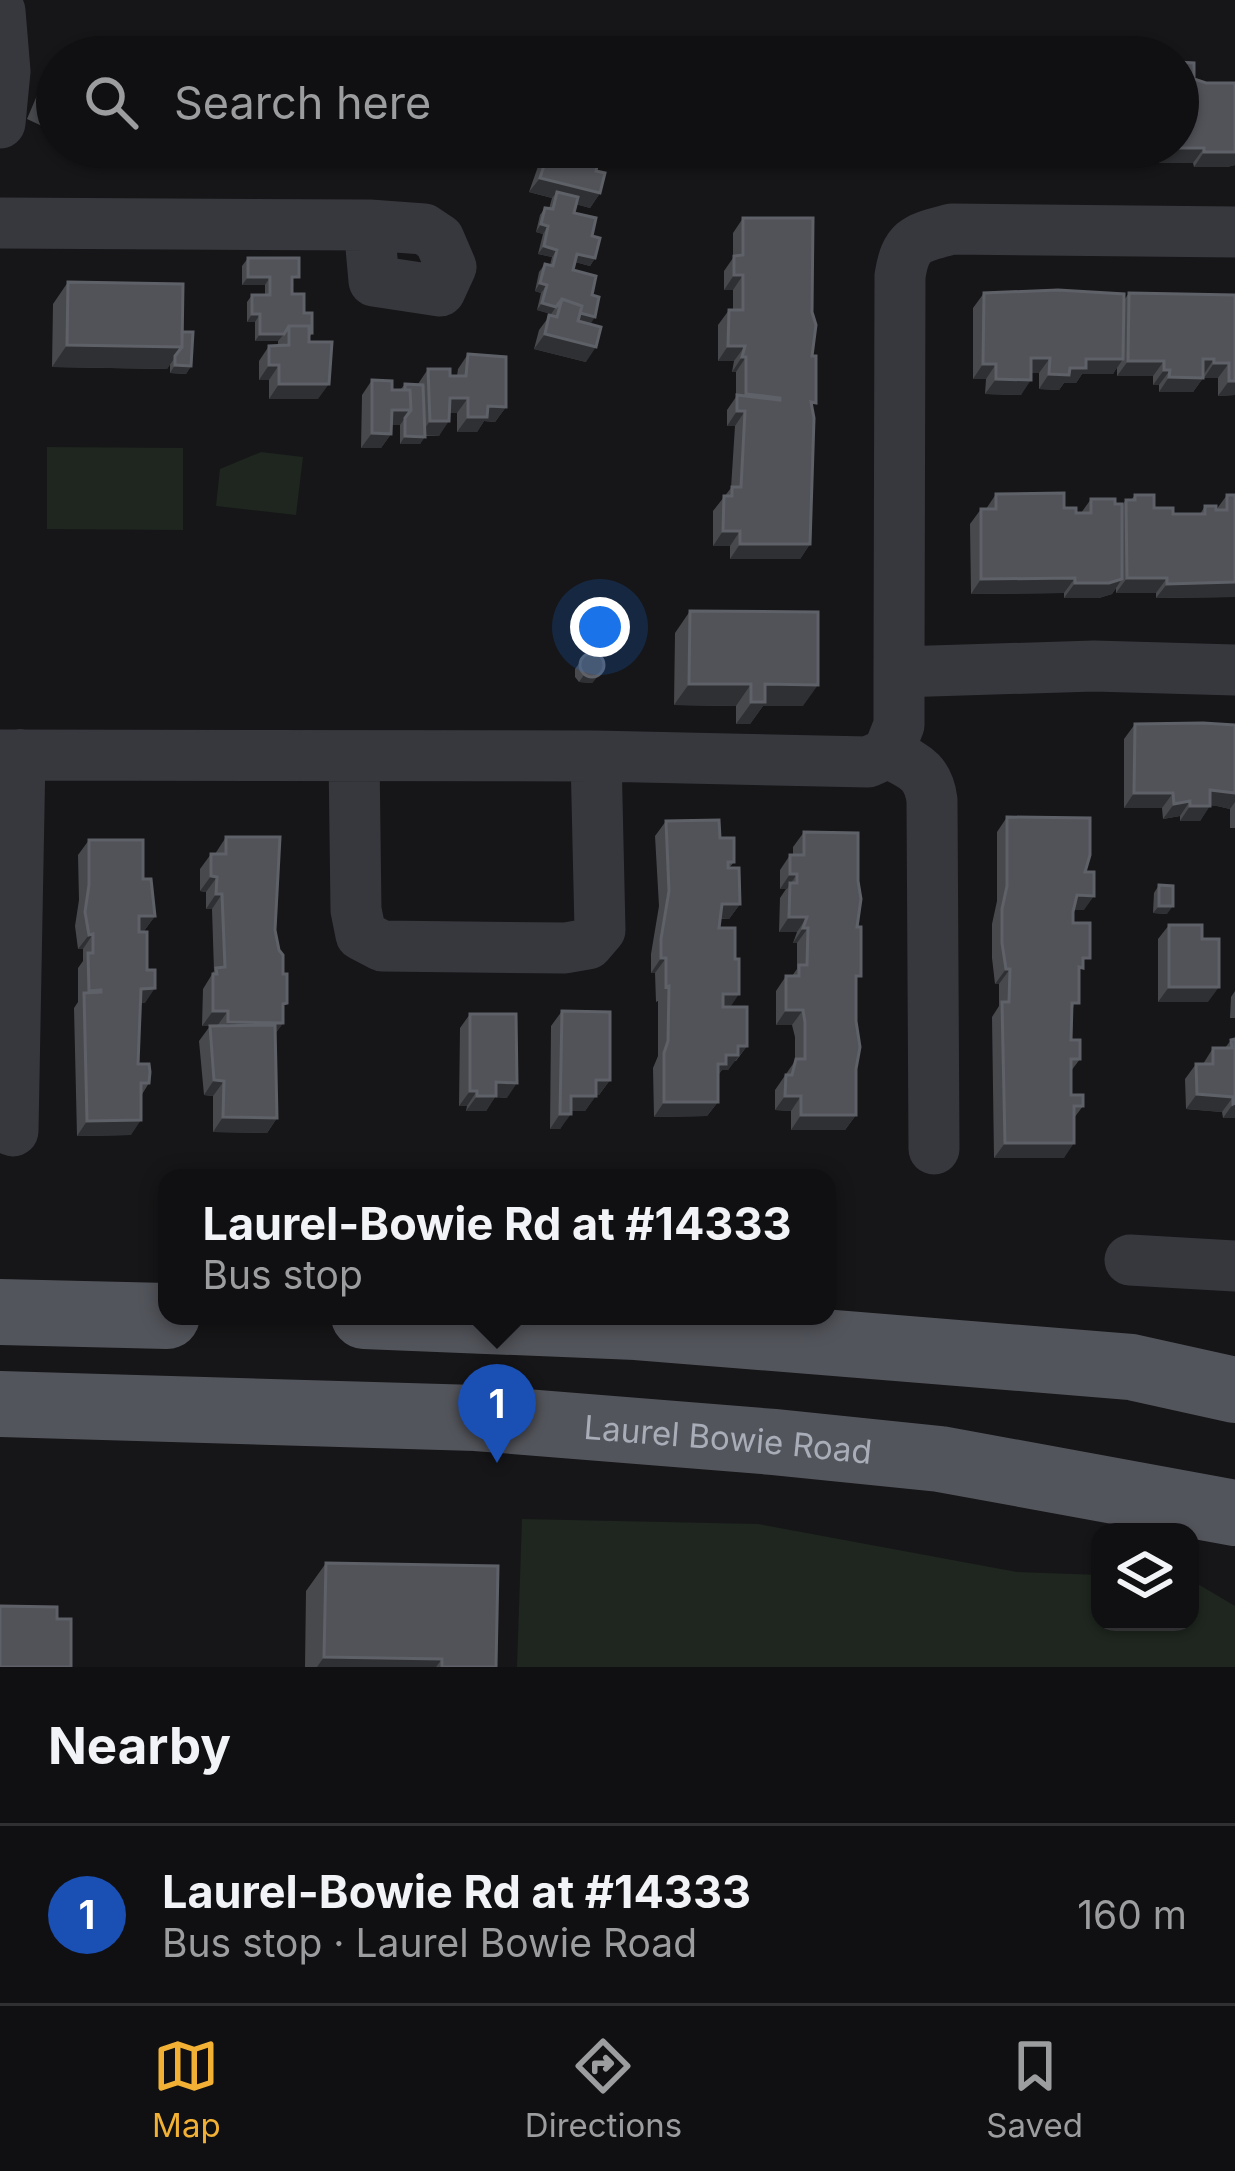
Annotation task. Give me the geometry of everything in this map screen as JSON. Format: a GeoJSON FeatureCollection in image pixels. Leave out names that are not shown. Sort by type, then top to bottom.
{"type":"FeatureCollection","features":[{"type":"Feature","properties":{"kind":"main road"},"geometry":{"type":"LineString","coordinates":[[0,1312],[158,1316]]}},
{"type":"Feature","properties":{"kind":"main road"},"geometry":{"type":"LineString","coordinates":[[587,1325],[1131,1366],[1235,1364]]}},
{"type":"Feature","properties":{"kind":"main road"},"geometry":{"type":"LineString","coordinates":[[1131,1366],[1235,1390]]}},
{"type":"Feature","properties":{"kind":"main road","name":"Laurel Bowie Road"},"geometry":{"type":"LineString","coordinates":[[0,1404],[476,1418],[774,1442],[940,1459],[1235,1513]]}},
{"type":"Feature","properties":{"kind":"street"},"geometry":{"type":"LineString","coordinates":[[0,11],[5,71],[0,123]]}},
{"type":"Feature","properties":{"kind":"street"},"geometry":{"type":"LineString","coordinates":[[0,223],[369,225]]}},
{"type":"Feature","properties":{"kind":"street"},"geometry":{"type":"LineString","coordinates":[[14,1131],[10,755],[596,756],[850,762],[888,753],[899,725],[903,257],[918,237],[952,229],[1235,232]]}},
{"type":"Feature","properties":{"kind":"street"},"geometry":{"type":"LineString","coordinates":[[899,672],[1094,666],[1235,670]]}},
{"type":"Feature","properties":{"kind":"street"},"geometry":{"type":"LineString","coordinates":[[888,753],[915,767],[930,782],[934,1149]]}},
{"type":"Feature","properties":{"kind":"street"},"geometry":{"type":"LineString","coordinates":[[354,756],[356,910],[361,935],[382,946],[565,948],[588,944],[600,930],[596,756]]}},
{"type":"Feature","properties":{"kind":"street"},"geometry":{"type":"LineString","coordinates":[[1130,1260],[1235,1266]]}},
{"type":"Feature","properties":{"kind":"shaded area"},"geometry":{"type":"Polygon","coordinates":[[[47,447],[183,448],[183,530],[47,529],[47,447]]]}},
{"type":"Feature","properties":{"kind":"shaded area"},"geometry":{"type":"Polygon","coordinates":[[[261,452],[303,457],[296,515],[216,506],[220,469],[261,452]]]}},
{"type":"Feature","properties":{"kind":"shaded area"},"geometry":{"type":"Polygon","coordinates":[[[522,1519],[758,1524],[1017,1572],[1091,1575],[1091,1631],[1199,1631],[1199,1585],[1235,1606],[1235,1667],[517,1667],[522,1519]]]}},
{"type":"Feature","properties":{"kind":"building"},"geometry":{"type":"Polygon","coordinates":[[[1199,81],[1235,83],[1235,152],[1204,152],[1199,148],[1199,81]]]}},
{"type":"Feature","properties":{"kind":"building"},"geometry":{"type":"Polygon","coordinates":[[[543,168],[597,168],[605,173],[600,193],[540,178],[543,168]]]}},
{"type":"Feature","properties":{"kind":"building"},"geometry":{"type":"Polygon","coordinates":[[[557,192],[578,197],[574,213],[596,218],[592,236],[600,238],[595,258],[577,254],[573,270],[596,276],[595,317],[580,313],[582,306],[562,299],[556,307],[542,303],[547,285],[540,283],[545,264],[553,266],[557,250],[544,246],[548,226],[541,224],[545,208],[553,209],[557,192]]]}},
{"type":"Feature","properties":{"kind":"building"},"geometry":{"type":"Polygon","coordinates":[[[743,218],[813,218],[816,403],[811,402],[810,544],[740,544],[740,531],[723,531],[724,496],[732,496],[732,487],[741,487],[745,411],[737,411],[737,395],[780,400],[746,394],[745,346],[728,346],[729,310],[743,310],[743,275],[734,275],[734,256],[743,255],[743,218]]]}},
{"type":"Feature","properties":{"kind":"building"},"geometry":{"type":"Polygon","coordinates":[[[248,258],[299,258],[299,277],[292,277],[292,294],[304,294],[304,313],[312,313],[312,333],[309,326],[289,326],[284,334],[260,334],[260,314],[252,314],[252,295],[270,295],[270,277],[248,277],[248,258]]]}},
{"type":"Feature","properties":{"kind":"building"},"geometry":{"type":"Polygon","coordinates":[[[68,282],[183,284],[182,347],[67,345],[68,282]]]}},
{"type":"Feature","properties":{"kind":"building"},"geometry":{"type":"Polygon","coordinates":[[[984,293],[1124,294],[1123,359],[1086,359],[1086,368],[1070,368],[1069,375],[1049,374],[1050,358],[1031,358],[1031,380],[996,379],[996,364],[983,364],[984,293]]]}},
{"type":"Feature","properties":{"kind":"building"},"geometry":{"type":"Polygon","coordinates":[[[1129,293],[1235,295],[1235,381],[1229,381],[1229,363],[1214,363],[1214,359],[1203,359],[1203,378],[1169,377],[1164,361],[1128,361],[1129,293]]]}},
{"type":"Feature","properties":{"kind":"building"},"geometry":{"type":"Polygon","coordinates":[[[562,299],[582,306],[578,321],[601,327],[596,347],[545,334],[549,315],[557,317],[562,299]]]}},
{"type":"Feature","properties":{"kind":"building"},"geometry":{"type":"Polygon","coordinates":[[[289,326],[309,326],[309,342],[332,342],[329,384],[279,384],[279,365],[269,365],[269,346],[289,345],[289,326]]]}},
{"type":"Feature","properties":{"kind":"building"},"geometry":{"type":"Polygon","coordinates":[[[182,332],[193,332],[191,366],[175,365],[182,332]]]}},
{"type":"Feature","properties":{"kind":"building"},"geometry":{"type":"Polygon","coordinates":[[[468,354],[506,357],[506,407],[488,406],[487,417],[468,417],[468,398],[450,398],[449,421],[430,421],[428,369],[450,369],[450,376],[466,376],[468,354]]]}},
{"type":"Feature","properties":{"kind":"building"},"geometry":{"type":"Polygon","coordinates":[[[372,380],[392,381],[392,390],[410,390],[411,410],[392,410],[391,434],[372,433],[372,380]]]}},
{"type":"Feature","properties":{"kind":"building"},"geometry":{"type":"Polygon","coordinates":[[[405,384],[423,385],[425,437],[405,436],[405,418],[411,410],[405,384]]]}},
{"type":"Feature","properties":{"kind":"building"},"geometry":{"type":"Polygon","coordinates":[[[1064,493],[1064,508],[1076,508],[1076,513],[1091,513],[1091,499],[1115,499],[1115,504],[1122,504],[1122,579],[1075,583],[1075,578],[981,579],[981,509],[996,509],[996,494],[1064,493]]]}},
{"type":"Feature","properties":{"kind":"building"},"geometry":{"type":"Polygon","coordinates":[[[1135,495],[1154,495],[1154,508],[1173,508],[1173,514],[1205,514],[1205,506],[1227,510],[1227,495],[1235,495],[1235,582],[1167,584],[1167,578],[1127,578],[1126,500],[1135,500],[1135,495]]]}},
{"type":"Feature","properties":{"kind":"building"},"geometry":{"type":"Polygon","coordinates":[[[690,611],[818,612],[818,685],[765,684],[765,702],[751,702],[751,684],[689,684],[690,611]]]}},
{"type":"Feature","properties":{"kind":"building"},"geometry":{"type":"Polygon","coordinates":[[[592,653],[604,665],[592,677],[580,665],[592,653]]]}},
{"type":"Feature","properties":{"kind":"building"},"geometry":{"type":"Polygon","coordinates":[[[1135,724],[1235,725],[1235,793],[1210,790],[1210,806],[1190,806],[1190,801],[1174,804],[1173,793],[1134,793],[1135,724]]]}},
{"type":"Feature","properties":{"kind":"building"},"geometry":{"type":"Polygon","coordinates":[[[1007,817],[1090,818],[1085,872],[1094,872],[1094,896],[1077,895],[1073,912],[1073,923],[1090,923],[1090,958],[1083,958],[1083,968],[1079,967],[1079,1003],[1072,1003],[1071,1040],[1080,1040],[1080,1059],[1071,1059],[1071,1095],[1083,1095],[1083,1106],[1074,1106],[1074,1143],[1005,1143],[1002,1002],[1009,1002],[1010,969],[1006,969],[1002,943],[1002,909],[1007,886],[1007,817]]]}},
{"type":"Feature","properties":{"kind":"building"},"geometry":{"type":"Polygon","coordinates":[[[719,820],[720,838],[734,838],[734,862],[728,862],[728,868],[739,868],[740,904],[722,904],[719,928],[735,928],[735,959],[739,959],[739,994],[723,994],[723,1007],[747,1007],[747,1046],[738,1046],[738,1055],[726,1055],[726,1064],[718,1064],[718,1102],[664,1102],[669,986],[666,958],[661,958],[669,891],[666,821],[719,820]]]}},
{"type":"Feature","properties":{"kind":"building"},"geometry":{"type":"Polygon","coordinates":[[[804,832],[858,833],[861,976],[856,976],[860,1047],[856,1115],[801,1115],[801,1096],[785,1096],[786,1075],[792,1075],[796,1059],[805,1059],[803,1010],[786,1010],[786,976],[799,976],[799,965],[807,965],[808,928],[803,928],[807,917],[789,917],[790,883],[797,883],[797,874],[790,874],[790,855],[804,855],[804,832]]]}},
{"type":"Feature","properties":{"kind":"building"},"geometry":{"type":"Polygon","coordinates":[[[226,837],[280,837],[275,930],[283,974],[287,974],[283,1023],[228,1022],[228,1011],[213,1011],[213,974],[216,968],[225,967],[222,894],[216,894],[217,877],[211,876],[211,854],[226,854],[226,837]]]}},
{"type":"Feature","properties":{"kind":"building"},"geometry":{"type":"Polygon","coordinates":[[[89,840],[143,840],[143,879],[151,879],[155,916],[139,916],[139,932],[147,932],[147,970],[155,970],[155,988],[141,989],[138,1064],[149,1064],[150,1072],[149,1083],[141,1083],[141,1120],[87,1121],[84,993],[101,992],[89,991],[88,953],[93,953],[93,934],[89,935],[85,912],[89,840]]]}},
{"type":"Feature","properties":{"kind":"building"},"geometry":{"type":"Polygon","coordinates":[[[1159,885],[1173,886],[1173,906],[1159,906],[1159,885]]]}},
{"type":"Feature","properties":{"kind":"building"},"geometry":{"type":"Polygon","coordinates":[[[1169,925],[1202,925],[1202,939],[1219,939],[1219,987],[1169,987],[1169,925]]]}},
{"type":"Feature","properties":{"kind":"building"},"geometry":{"type":"Polygon","coordinates":[[[562,1011],[610,1012],[610,1080],[596,1080],[596,1096],[571,1096],[571,1114],[560,1114],[562,1011]]]}},
{"type":"Feature","properties":{"kind":"building"},"geometry":{"type":"Polygon","coordinates":[[[470,1014],[516,1014],[517,1083],[496,1082],[496,1096],[470,1091],[470,1014]]]}},
{"type":"Feature","properties":{"kind":"building"},"geometry":{"type":"Polygon","coordinates":[[[275,1025],[277,1118],[223,1117],[224,1081],[214,1080],[210,1026],[275,1025]]]}},
{"type":"Feature","properties":{"kind":"building"},"geometry":{"type":"Polygon","coordinates":[[[1235,1039],[1235,1103],[1233,1097],[1197,1094],[1196,1064],[1213,1064],[1213,1048],[1232,1048],[1235,1039]]]}},
{"type":"Feature","properties":{"kind":"building"},"geometry":{"type":"Polygon","coordinates":[[[326,1563],[498,1566],[496,1667],[442,1667],[442,1659],[324,1657],[326,1563]]]}},
{"type":"Feature","properties":{"kind":"building"},"geometry":{"type":"Polygon","coordinates":[[[0,1606],[57,1607],[57,1619],[71,1619],[71,1667],[0,1667],[0,1606]]]}},
{"type":"Feature","properties":{"kind":"place","name":"Laurel-Bowie Rd at #14333"},"geometry":{"type":"Point","coordinates":[497,1463]}}]}
